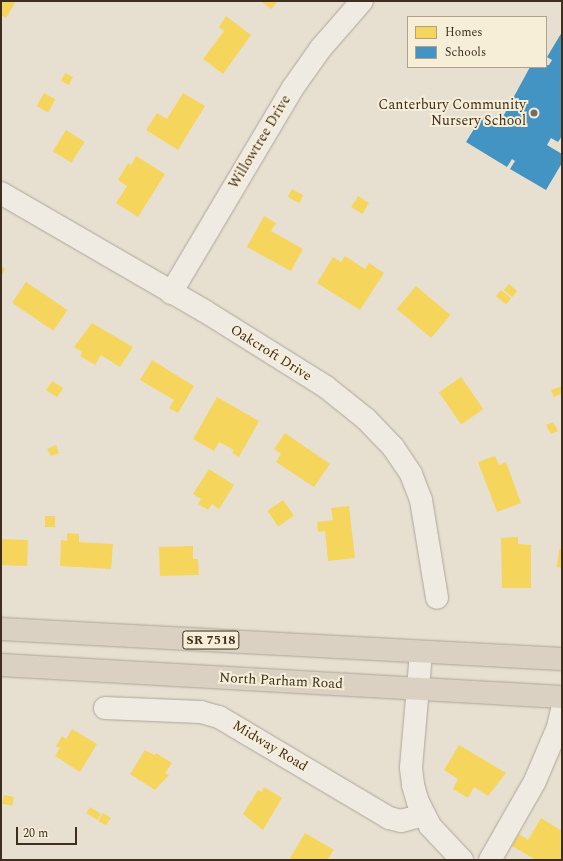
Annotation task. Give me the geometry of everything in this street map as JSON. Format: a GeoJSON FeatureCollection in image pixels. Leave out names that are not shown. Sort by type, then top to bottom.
{"type":"FeatureCollection","features":[{"type":"Feature","properties":{"kind":"highway","name":"SR 7518"},"geometry":{"type":"LineString","coordinates":[[1,629],[421,653],[562,659]]}},
{"type":"Feature","properties":{"kind":"highway","name":"North Parham Road"},"geometry":{"type":"LineString","coordinates":[[1,665],[417,690],[562,697]]}},
{"type":"Feature","properties":{"kind":"street","name":"Willowtree Drive"},"geometry":{"type":"LineString","coordinates":[[171,293],[292,90],[321,48],[362,1]]}},
{"type":"Feature","properties":{"kind":"street","name":"Oakcroft Drive"},"geometry":{"type":"LineString","coordinates":[[1,193],[171,293],[326,387],[366,419],[393,447],[411,474],[421,500],[437,598]]}},
{"type":"Feature","properties":{"kind":"street"},"geometry":{"type":"LineString","coordinates":[[421,653],[411,768],[413,785],[423,815],[440,840],[462,860]]}},
{"type":"Feature","properties":{"kind":"street","name":"Midway Road"},"geometry":{"type":"LineString","coordinates":[[105,708],[201,712],[219,717],[389,818],[401,821],[423,815]]}},
{"type":"Feature","properties":{"kind":"street"},"geometry":{"type":"LineString","coordinates":[[490,860],[535,781],[558,727],[562,709]]}},
{"type":"Feature","properties":{"kind":"building: Homes"},"geometry":{"type":"Polygon","coordinates":[[[1,1],[16,1],[6,18],[1,15],[1,1]]]}},
{"type":"Feature","properties":{"kind":"building: Homes"},"geometry":{"type":"Polygon","coordinates":[[[261,1],[278,1],[271,9],[261,1]]]}},
{"type":"Feature","properties":{"kind":"building: Homes"},"geometry":{"type":"Polygon","coordinates":[[[226,16],[251,35],[223,74],[203,59],[224,31],[219,27],[226,16]]]}},
{"type":"Feature","properties":{"kind":"building: Homes"},"geometry":{"type":"Polygon","coordinates":[[[65,73],[73,77],[69,85],[61,81],[65,73]]]}},
{"type":"Feature","properties":{"kind":"building: Homes"},"geometry":{"type":"Polygon","coordinates":[[[44,93],[55,99],[48,112],[37,106],[44,93]]]}},
{"type":"Feature","properties":{"kind":"building: Homes"},"geometry":{"type":"Polygon","coordinates":[[[183,93],[205,106],[178,150],[146,130],[157,113],[167,119],[183,93]]]}},
{"type":"Feature","properties":{"kind":"building: Homes"},"geometry":{"type":"Polygon","coordinates":[[[66,130],[85,142],[71,163],[53,151],[66,130]]]}},
{"type":"Feature","properties":{"kind":"building: Homes"},"geometry":{"type":"Polygon","coordinates":[[[136,156],[165,174],[138,217],[116,203],[127,186],[118,180],[128,163],[131,165],[136,156]]]}},
{"type":"Feature","properties":{"kind":"building: Homes"},"geometry":{"type":"Polygon","coordinates":[[[292,189],[303,195],[299,203],[288,197],[292,189]]]}},
{"type":"Feature","properties":{"kind":"building: Homes"},"geometry":{"type":"Polygon","coordinates":[[[358,196],[369,203],[362,214],[351,207],[358,196]]]}},
{"type":"Feature","properties":{"kind":"building: Homes"},"geometry":{"type":"Polygon","coordinates":[[[264,216],[276,223],[271,231],[303,249],[291,271],[247,247],[264,216]]]}},
{"type":"Feature","properties":{"kind":"building: Homes"},"geometry":{"type":"Polygon","coordinates":[[[345,256],[365,269],[369,263],[384,273],[360,310],[317,283],[333,257],[341,262],[345,256]]]}},
{"type":"Feature","properties":{"kind":"building: Homes"},"geometry":{"type":"Polygon","coordinates":[[[1,266],[5,269],[1,277],[1,266]]]}},
{"type":"Feature","properties":{"kind":"building: Homes"},"geometry":{"type":"Polygon","coordinates":[[[26,282],[67,310],[53,331],[12,303],[26,282]]]}},
{"type":"Feature","properties":{"kind":"building: Homes"},"geometry":{"type":"Polygon","coordinates":[[[509,284],[517,291],[512,297],[504,290],[509,284]]]}},
{"type":"Feature","properties":{"kind":"building: Homes"},"geometry":{"type":"Polygon","coordinates":[[[416,286],[450,315],[431,338],[397,309],[416,286]]]}},
{"type":"Feature","properties":{"kind":"building: Homes"},"geometry":{"type":"Polygon","coordinates":[[[501,290],[511,298],[506,304],[496,296],[501,290]]]}},
{"type":"Feature","properties":{"kind":"building: Homes"},"geometry":{"type":"Polygon","coordinates":[[[92,323],[133,347],[120,367],[101,355],[95,365],[80,356],[82,352],[74,347],[92,323]]]}},
{"type":"Feature","properties":{"kind":"building: Homes"},"geometry":{"type":"Polygon","coordinates":[[[152,360],[194,386],[178,413],[169,408],[174,400],[140,380],[152,360]]]}},
{"type":"Feature","properties":{"kind":"building: Homes"},"geometry":{"type":"Polygon","coordinates":[[[461,377],[483,409],[461,424],[439,392],[461,377]]]}},
{"type":"Feature","properties":{"kind":"building: Homes"},"geometry":{"type":"Polygon","coordinates":[[[52,381],[63,388],[57,397],[46,390],[52,381]]]}},
{"type":"Feature","properties":{"kind":"building: Homes"},"geometry":{"type":"Polygon","coordinates":[[[562,386],[562,393],[554,397],[551,390],[562,386]]]}},
{"type":"Feature","properties":{"kind":"building: Homes"},"geometry":{"type":"Polygon","coordinates":[[[217,397],[259,421],[239,457],[232,453],[234,450],[219,442],[214,451],[193,439],[217,397]]]}},
{"type":"Feature","properties":{"kind":"building: Homes"},"geometry":{"type":"Polygon","coordinates":[[[553,422],[558,431],[551,434],[546,425],[553,422]]]}},
{"type":"Feature","properties":{"kind":"building: Homes"},"geometry":{"type":"Polygon","coordinates":[[[285,433],[330,464],[314,487],[276,462],[281,454],[274,449],[285,433]]]}},
{"type":"Feature","properties":{"kind":"building: Homes"},"geometry":{"type":"Polygon","coordinates":[[[56,445],[59,453],[51,456],[47,449],[56,445]]]}},
{"type":"Feature","properties":{"kind":"building: Homes"},"geometry":{"type":"Polygon","coordinates":[[[495,456],[499,465],[506,462],[521,503],[497,512],[478,462],[495,456]]]}},
{"type":"Feature","properties":{"kind":"building: Homes"},"geometry":{"type":"Polygon","coordinates":[[[209,469],[234,485],[219,509],[212,504],[208,510],[198,504],[201,499],[193,494],[209,469]]]}},
{"type":"Feature","properties":{"kind":"building: Homes"},"geometry":{"type":"Polygon","coordinates":[[[283,500],[294,516],[278,526],[267,511],[283,500]]]}},
{"type":"Feature","properties":{"kind":"building: Homes"},"geometry":{"type":"Polygon","coordinates":[[[349,506],[355,558],[328,561],[325,531],[318,532],[317,522],[333,520],[331,508],[349,506]]]}},
{"type":"Feature","properties":{"kind":"building: Homes"},"geometry":{"type":"Polygon","coordinates":[[[45,516],[55,516],[55,527],[45,527],[45,516]]]}},
{"type":"Feature","properties":{"kind":"building: Homes"},"geometry":{"type":"Polygon","coordinates":[[[67,533],[79,534],[79,542],[113,544],[111,569],[60,566],[61,540],[67,541],[67,533]]]}},
{"type":"Feature","properties":{"kind":"building: Homes"},"geometry":{"type":"Polygon","coordinates":[[[518,537],[518,544],[531,545],[531,588],[502,588],[501,538],[518,537]]]}},
{"type":"Feature","properties":{"kind":"building: Homes"},"geometry":{"type":"Polygon","coordinates":[[[1,539],[28,540],[27,566],[1,565],[1,539]]]}},
{"type":"Feature","properties":{"kind":"building: Homes"},"geometry":{"type":"Polygon","coordinates":[[[193,546],[193,559],[198,559],[199,575],[160,576],[159,547],[193,546]]]}},
{"type":"Feature","properties":{"kind":"building: Homes"},"geometry":{"type":"Polygon","coordinates":[[[559,549],[562,549],[562,568],[557,567],[559,549]]]}},
{"type":"Feature","properties":{"kind":"building: Homes"},"geometry":{"type":"Polygon","coordinates":[[[72,729],[97,744],[80,772],[55,756],[60,748],[56,746],[62,736],[66,739],[72,729]]]}},
{"type":"Feature","properties":{"kind":"building: Homes"},"geometry":{"type":"Polygon","coordinates":[[[459,745],[506,773],[488,796],[474,787],[468,798],[453,789],[458,779],[444,770],[459,745]]]}},
{"type":"Feature","properties":{"kind":"building: Homes"},"geometry":{"type":"Polygon","coordinates":[[[145,750],[154,755],[156,753],[172,763],[165,773],[169,775],[155,790],[130,774],[145,750]]]}},
{"type":"Feature","properties":{"kind":"building: Homes"},"geometry":{"type":"Polygon","coordinates":[[[264,787],[282,798],[263,830],[243,814],[258,790],[262,792],[264,787]]]}},
{"type":"Feature","properties":{"kind":"building: Homes"},"geometry":{"type":"Polygon","coordinates":[[[4,795],[14,797],[12,806],[2,804],[4,795]]]}},
{"type":"Feature","properties":{"kind":"building: Homes"},"geometry":{"type":"Polygon","coordinates":[[[90,807],[101,814],[97,820],[86,813],[90,807]]]}},
{"type":"Feature","properties":{"kind":"building: Homes"},"geometry":{"type":"Polygon","coordinates":[[[103,813],[111,818],[106,825],[98,821],[103,813]]]}},
{"type":"Feature","properties":{"kind":"building: Homes"},"geometry":{"type":"Polygon","coordinates":[[[541,818],[562,831],[562,860],[536,860],[512,846],[519,834],[528,840],[541,818]]]}},
{"type":"Feature","properties":{"kind":"building: Homes"},"geometry":{"type":"Polygon","coordinates":[[[305,833],[334,850],[327,860],[294,860],[290,858],[305,833]]]}},
{"type":"Feature","properties":{"kind":"building: Schools","name":"Canterbury Community Nursery School"},"geometry":{"type":"Polygon","coordinates":[[[562,32],[562,136],[558,142],[551,138],[547,145],[562,154],[562,163],[546,190],[510,169],[515,161],[512,159],[507,167],[466,142],[482,116],[498,126],[529,68],[547,68],[547,65],[549,65],[552,60],[547,57],[562,32]]]}},
{"type":"Feature","properties":{"kind":"place","name":"Canterbury Community Nursery School"},"geometry":{"type":"Point","coordinates":[534,113]}}]}
